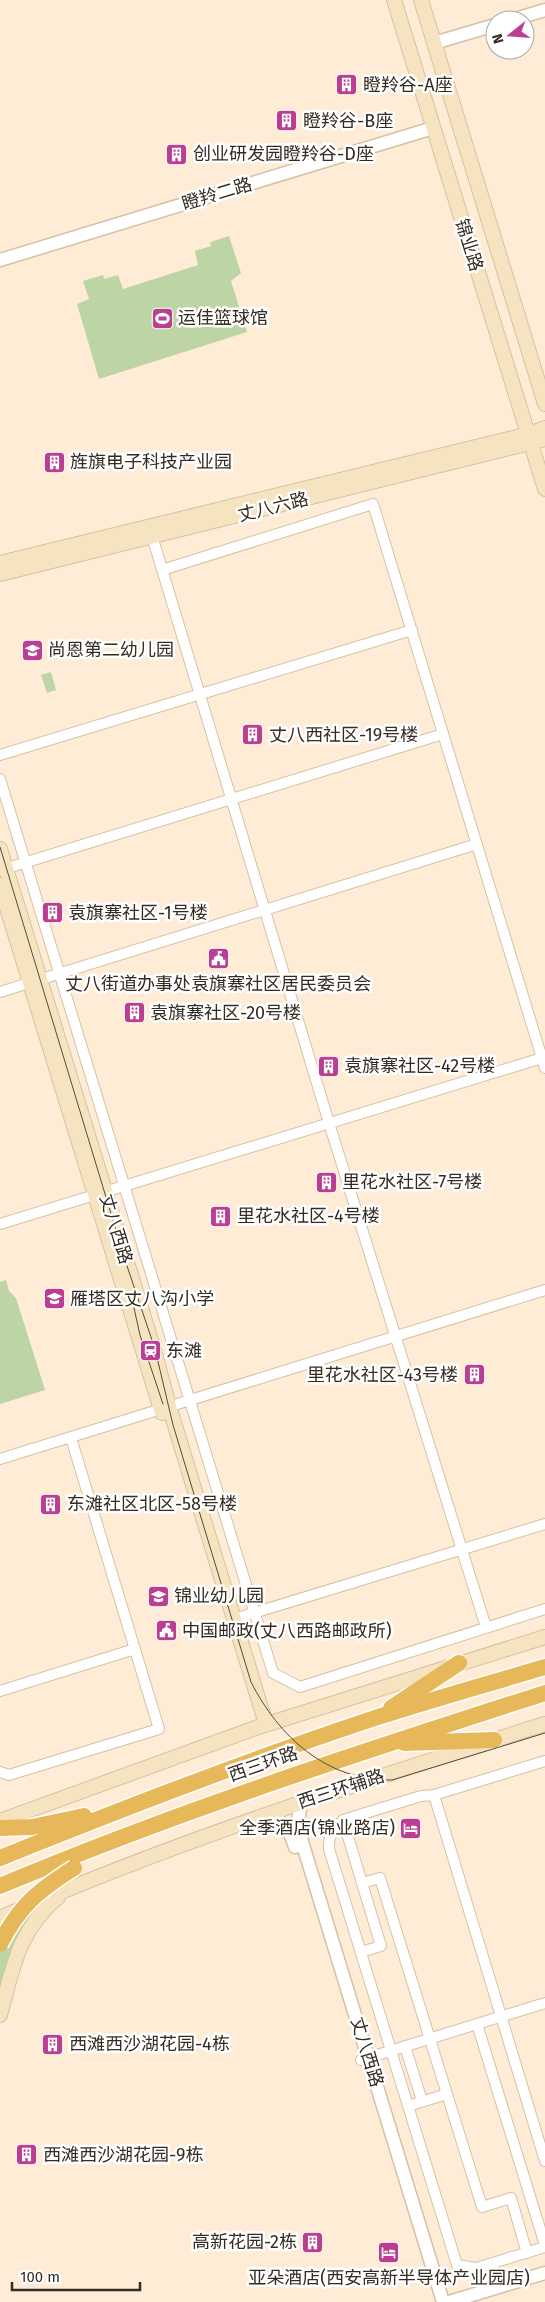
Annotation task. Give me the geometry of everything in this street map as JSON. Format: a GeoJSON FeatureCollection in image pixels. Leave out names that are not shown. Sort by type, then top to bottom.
{"type":"FeatureCollection","features":[{"type":"Feature","properties":{"kind":"highway"},"geometry":{"type":"LineString","coordinates":[[376,1718],[458,1663]]}},
{"type":"Feature","properties":{"kind":"highway","name":"西三环路"},"geometry":{"type":"LineString","coordinates":[[0,1858],[122,1808],[376,1718],[545,1667]]}},
{"type":"Feature","properties":{"kind":"highway","name":"西三环路"},"geometry":{"type":"LineString","coordinates":[[0,1886],[94,1846],[157,1823],[385,1744],[545,1693]]}},
{"type":"Feature","properties":{"kind":"highway"},"geometry":{"type":"LineString","coordinates":[[385,1744],[494,1740]]}},
{"type":"Feature","properties":{"kind":"highway"},"geometry":{"type":"LineString","coordinates":[[3,1820],[32,1827],[122,1808]]}},
{"type":"Feature","properties":{"kind":"highway"},"geometry":{"type":"LineString","coordinates":[[0,1944],[26,1902],[45,1886],[157,1823]]}},
{"type":"Feature","properties":{"kind":"main road","name":"锦业路"},"geometry":{"type":"LineString","coordinates":[[394,0],[545,489]]}},
{"type":"Feature","properties":{"kind":"main road","name":"锦业路"},"geometry":{"type":"LineString","coordinates":[[421,0],[545,404]]}},
{"type":"Feature","properties":{"kind":"main road","name":"丈八六路"},"geometry":{"type":"LineString","coordinates":[[0,574],[530,439],[545,428]]}},
{"type":"Feature","properties":{"kind":"main road","name":"丈八六路"},"geometry":{"type":"LineString","coordinates":[[0,563],[530,439],[545,439]]}},
{"type":"Feature","properties":{"kind":"main road","name":"丈八西路"},"geometry":{"type":"LineString","coordinates":[[0,849],[3,869],[35,981],[100,1193],[154,1350],[165,1408],[262,1725]]}},
{"type":"Feature","properties":{"kind":"main road","name":"丈八西路"},"geometry":{"type":"LineString","coordinates":[[0,886],[35,981]]}},
{"type":"Feature","properties":{"kind":"main road","name":"丈八西路"},"geometry":{"type":"LineString","coordinates":[[165,1408],[234,1619],[262,1725]]}},
{"type":"Feature","properties":{"kind":"main road"},"geometry":{"type":"LineString","coordinates":[[3,1820],[262,1725],[545,1637]]}},
{"type":"Feature","properties":{"kind":"main road","name":"西三环辅路"},"geometry":{"type":"LineString","coordinates":[[0,1918],[73,1886],[302,1801],[545,1724]]}},
{"type":"Feature","properties":{"kind":"main road"},"geometry":{"type":"LineString","coordinates":[[0,2015],[17,1954],[26,1931],[45,1908],[73,1886]]}},
{"type":"Feature","properties":{"kind":"street"},"geometry":{"type":"LineString","coordinates":[[434,44],[485,28]]}},
{"type":"Feature","properties":{"kind":"street","name":"瞪羚二路"},"geometry":{"type":"LineString","coordinates":[[0,260],[433,128]]}},
{"type":"Feature","properties":{"kind":"street"},"geometry":{"type":"LineString","coordinates":[[0,1224],[329,1123],[543,1063],[373,504],[162,570]]}},
{"type":"Feature","properties":{"kind":"street"},"geometry":{"type":"LineString","coordinates":[[152,536],[230,800],[394,1335],[486,1627]]}},
{"type":"Feature","properties":{"kind":"street"},"geometry":{"type":"LineString","coordinates":[[0,755],[412,630]]}},
{"type":"Feature","properties":{"kind":"street"},"geometry":{"type":"LineString","coordinates":[[3,869],[443,734]]}},
{"type":"Feature","properties":{"kind":"street"},"geometry":{"type":"LineString","coordinates":[[0,779],[274,1673],[300,1687],[545,1609]]}},
{"type":"Feature","properties":{"kind":"street"},"geometry":{"type":"LineString","coordinates":[[0,992],[477,844]]}},
{"type":"Feature","properties":{"kind":"street"},"geometry":{"type":"LineString","coordinates":[[0,1459],[394,1335],[545,1290]]}},
{"type":"Feature","properties":{"kind":"street"},"geometry":{"type":"LineString","coordinates":[[0,1772],[9,1775],[159,1728],[71,1438]]}},
{"type":"Feature","properties":{"kind":"street"},"geometry":{"type":"LineString","coordinates":[[234,1619],[545,1524]]}},
{"type":"Feature","properties":{"kind":"street"},"geometry":{"type":"LineString","coordinates":[[0,1691],[135,1649]]}},
{"type":"Feature","properties":{"kind":"street"},"geometry":{"type":"LineString","coordinates":[[477,2024],[545,2246],[476,2268],[457,2265],[360,1952],[329,1849],[328,1840],[332,1832],[343,1820],[421,1796],[434,1795],[545,1762]]}},
{"type":"Feature","properties":{"kind":"street"},"geometry":{"type":"LineString","coordinates":[[434,1795],[545,2161]]}},
{"type":"Feature","properties":{"kind":"street","name":"丈八西路"},"geometry":{"type":"LineString","coordinates":[[302,1801],[298,1819],[299,1832],[434,2302]]}},
{"type":"Feature","properties":{"kind":"street","name":"丈八西路"},"geometry":{"type":"LineString","coordinates":[[268,1814],[281,1821],[290,1831],[443,2302]]}},
{"type":"Feature","properties":{"kind":"street"},"geometry":{"type":"LineString","coordinates":[[343,1820],[381,1946],[360,1952]]}},
{"type":"Feature","properties":{"kind":"street"},"geometry":{"type":"LineString","coordinates":[[362,1883],[380,1878],[482,2207],[511,2198],[527,2253]]}},
{"type":"Feature","properties":{"kind":"street"},"geometry":{"type":"LineString","coordinates":[[364,2059],[545,2003]]}},
{"type":"Feature","properties":{"kind":"street"},"geometry":{"type":"LineString","coordinates":[[405,2046],[422,2101]]}},
{"type":"Feature","properties":{"kind":"street"},"geometry":{"type":"LineString","coordinates":[[408,2106],[447,2094]]}},
{"type":"Feature","properties":{"kind":"street"},"geometry":{"type":"LineString","coordinates":[[449,2302],[545,2273]]}},
{"type":"Feature","properties":{"kind":"street"},"geometry":{"type":"LineString","coordinates":[[475,2302],[545,2281]]}},
{"type":"Feature","properties":{"kind":"green space","name":"运佳篮球馆"},"geometry":{"type":"Polygon","coordinates":[[[229,236],[241,273],[231,281],[247,332],[99,379],[77,304],[89,299],[83,281],[103,275],[104,279],[118,275],[123,289],[198,265],[195,251],[211,246],[210,242],[229,236]]]}},
{"type":"Feature","properties":{"kind":"green space"},"geometry":{"type":"Polygon","coordinates":[[[51,672],[56,690],[47,693],[41,675],[51,672]]]}},
{"type":"Feature","properties":{"kind":"green space"},"geometry":{"type":"Polygon","coordinates":[[[6,1280],[9,1291],[16,1298],[45,1390],[0,1404],[0,1282],[6,1280]]]}},
{"type":"Feature","properties":{"kind":"green space"},"geometry":{"type":"Polygon","coordinates":[[[26,1916],[28,1919],[13,1944],[0,1985],[0,1929],[26,1916]]]}},
{"type":"Feature","properties":{"kind":"tram line"},"geometry":{"type":"LineString","coordinates":[[0,847],[125,1260],[155,1349],[173,1425],[251,1682],[262,1702],[276,1721],[308,1752],[326,1764],[346,1773],[368,1778],[392,1780],[545,1733]]}},
{"type":"Feature","properties":{"kind":"tram line"},"geometry":{"type":"LineString","coordinates":[[132,1299],[140,1335],[163,1404]]}},
{"type":"Feature","properties":{"kind":"place","name":"瞪羚谷-A座"},"geometry":{"type":"Point","coordinates":[347,85]}},
{"type":"Feature","properties":{"kind":"place","name":"瞪羚谷-B座"},"geometry":{"type":"Point","coordinates":[287,121]}},
{"type":"Feature","properties":{"kind":"place","name":"创业研发园瞪羚谷-D座"},"geometry":{"type":"Point","coordinates":[177,154]}},
{"type":"Feature","properties":{"kind":"place","name":"运佳篮球馆"},"geometry":{"type":"Point","coordinates":[162,318]}},
{"type":"Feature","properties":{"kind":"place","name":"旌旗电子科技产业园"},"geometry":{"type":"Point","coordinates":[54,462]}},
{"type":"Feature","properties":{"kind":"place","name":"尚恩第二幼儿园"},"geometry":{"type":"Point","coordinates":[32,650]}},
{"type":"Feature","properties":{"kind":"place","name":"丈八西社区-19号楼"},"geometry":{"type":"Point","coordinates":[253,735]}},
{"type":"Feature","properties":{"kind":"place","name":"袁旗寨社区-1号楼"},"geometry":{"type":"Point","coordinates":[52,913]}},
{"type":"Feature","properties":{"kind":"place","name":"丈八街道办事处袁旗寨社区居民委员会"},"geometry":{"type":"Point","coordinates":[218,959]}},
{"type":"Feature","properties":{"kind":"place","name":"袁旗寨社区-20号楼"},"geometry":{"type":"Point","coordinates":[134,1013]}},
{"type":"Feature","properties":{"kind":"place","name":"袁旗寨社区-42号楼"},"geometry":{"type":"Point","coordinates":[328,1066]}},
{"type":"Feature","properties":{"kind":"place","name":"里花水社区-7号楼"},"geometry":{"type":"Point","coordinates":[326,1182]}},
{"type":"Feature","properties":{"kind":"place","name":"里花水社区-4号楼"},"geometry":{"type":"Point","coordinates":[221,1216]}},
{"type":"Feature","properties":{"kind":"place","name":"雁塔区丈八沟小学"},"geometry":{"type":"Point","coordinates":[54,1299]}},
{"type":"Feature","properties":{"kind":"place","name":"东滩"},"geometry":{"type":"Point","coordinates":[150,1351]}},
{"type":"Feature","properties":{"kind":"place","name":"里花水社区-43号楼"},"geometry":{"type":"Point","coordinates":[474,1375]}},
{"type":"Feature","properties":{"kind":"place","name":"东滩社区北区-58号楼"},"geometry":{"type":"Point","coordinates":[51,1504]}},
{"type":"Feature","properties":{"kind":"place","name":"锦业幼儿园"},"geometry":{"type":"Point","coordinates":[158,1596]}},
{"type":"Feature","properties":{"kind":"place","name":"中国邮政(丈八西路邮政所)"},"geometry":{"type":"Point","coordinates":[166,1631]}},
{"type":"Feature","properties":{"kind":"place","name":"全季酒店(锦业路店)"},"geometry":{"type":"Point","coordinates":[411,1828]}},
{"type":"Feature","properties":{"kind":"place","name":"西滩西沙湖花园-4栋"},"geometry":{"type":"Point","coordinates":[53,2044]}},
{"type":"Feature","properties":{"kind":"place","name":"西滩西沙湖花园-9栋"},"geometry":{"type":"Point","coordinates":[27,2155]}},
{"type":"Feature","properties":{"kind":"place","name":"高新花园-2栋"},"geometry":{"type":"Point","coordinates":[313,2242]}},
{"type":"Feature","properties":{"kind":"place","name":"亚朵酒店(西安高新半导体产业园店)"},"geometry":{"type":"Point","coordinates":[389,2253]}}]}
